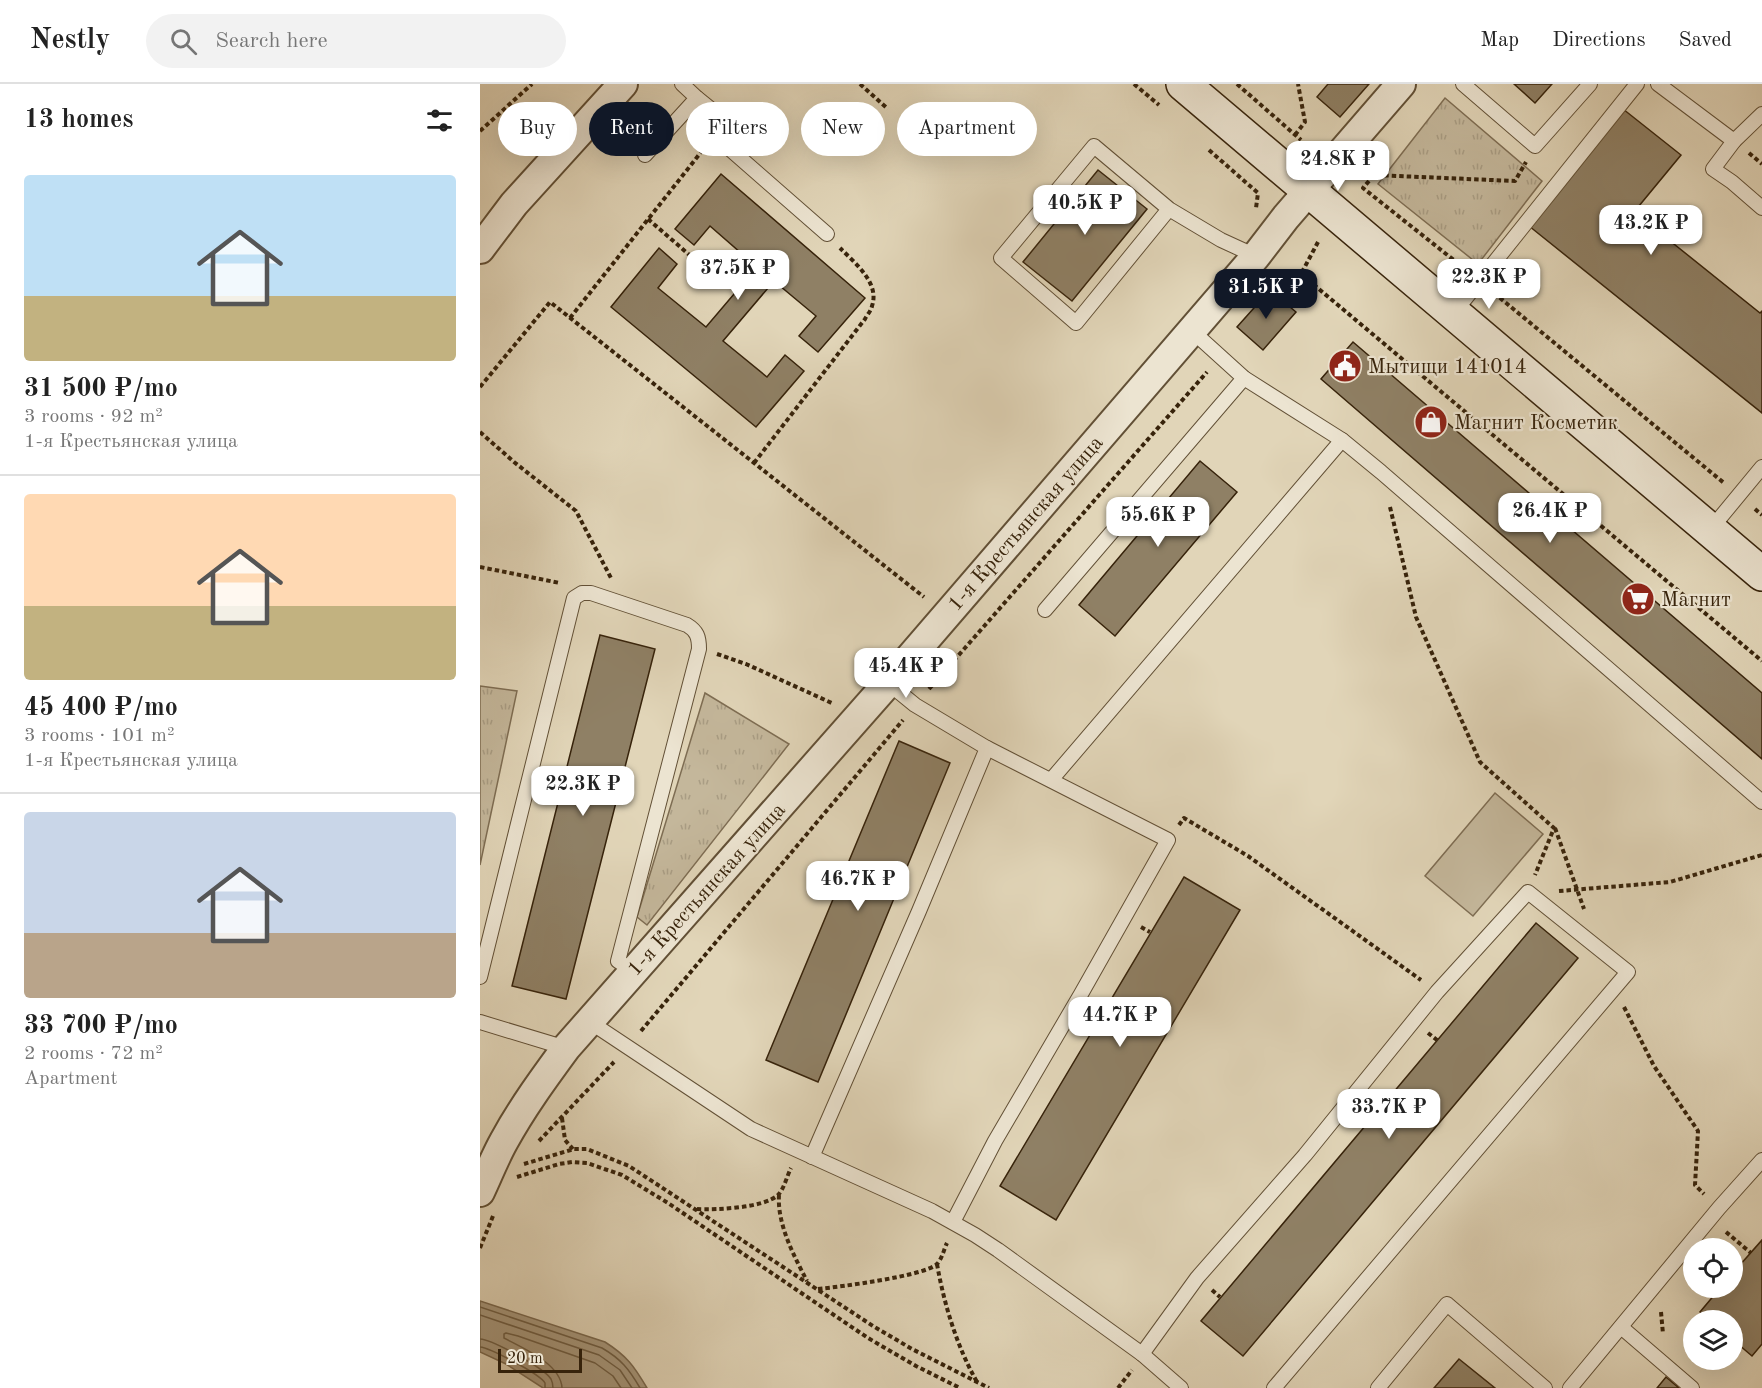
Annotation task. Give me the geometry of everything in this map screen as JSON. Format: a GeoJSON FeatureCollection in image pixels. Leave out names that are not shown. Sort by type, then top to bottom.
{"type":"FeatureCollection","features":[{"type":"Feature","properties":{"kind":"street"},"geometry":{"type":"LineString","coordinates":[[480,249],[514,204],[623,84]]}},
{"type":"Feature","properties":{"kind":"street"},"geometry":{"type":"LineString","coordinates":[[1184,84],[1762,574]]}},
{"type":"Feature","properties":{"kind":"street","name":"1-я Крестьянская улица"},"geometry":{"type":"LineString","coordinates":[[493,1191],[502,1147],[516,1119],[566,1048],[888,683],[1401,84]]}},
{"type":"Feature","properties":{"kind":"lane"},"geometry":{"type":"LineString","coordinates":[[682,84],[702,102]]}},
{"type":"Feature","properties":{"kind":"lane"},"geometry":{"type":"LineString","coordinates":[[1463,84],[1535,146],[1590,84]]}},
{"type":"Feature","properties":{"kind":"lane"},"geometry":{"type":"LineString","coordinates":[[1453,314],[1637,84]]}},
{"type":"Feature","properties":{"kind":"lane"},"geometry":{"type":"LineString","coordinates":[[1658,84],[1734,141]]}},
{"type":"Feature","properties":{"kind":"lane"},"geometry":{"type":"LineString","coordinates":[[674,123],[697,98]]}},
{"type":"Feature","properties":{"kind":"lane"},"geometry":{"type":"LineString","coordinates":[[1762,114],[1734,141],[1713,169],[1762,208]]}},
{"type":"Feature","properties":{"kind":"lane"},"geometry":{"type":"LineString","coordinates":[[1169,209],[1076,323],[1001,258],[1094,146],[1169,209],[1254,257]]}},
{"type":"Feature","properties":{"kind":"lane"},"geometry":{"type":"LineString","coordinates":[[739,156],[827,234]]}},
{"type":"Feature","properties":{"kind":"lane"},"geometry":{"type":"LineString","coordinates":[[1191,330],[1244,378],[1342,440],[1381,472],[1762,802]]}},
{"type":"Feature","properties":{"kind":"lane"},"geometry":{"type":"LineString","coordinates":[[1045,610],[1244,378]]}},
{"type":"Feature","properties":{"kind":"lane"},"geometry":{"type":"LineString","coordinates":[[1051,780],[1342,440]]}},
{"type":"Feature","properties":{"kind":"lane"},"geometry":{"type":"LineString","coordinates":[[1710,531],[1762,467]]}},
{"type":"Feature","properties":{"kind":"lane"},"geometry":{"type":"LineString","coordinates":[[480,977],[574,598],[582,593],[591,593],[687,625],[695,630],[699,638],[699,649],[618,961],[633,971]]}},
{"type":"Feature","properties":{"kind":"lane"},"geometry":{"type":"LineString","coordinates":[[888,683],[915,705],[987,748],[1168,840],[995,1142],[955,1223]]}},
{"type":"Feature","properties":{"kind":"lane"},"geometry":{"type":"LineString","coordinates":[[812,1157],[915,921],[987,748]]}},
{"type":"Feature","properties":{"kind":"lane"},"geometry":{"type":"LineString","coordinates":[[1142,1354],[1197,1278],[1305,1155],[1437,992],[1528,892],[1628,972],[1274,1388]]}},
{"type":"Feature","properties":{"kind":"lane"},"geometry":{"type":"LineString","coordinates":[[480,1022],[566,1048]]}},
{"type":"Feature","properties":{"kind":"lane"},"geometry":{"type":"LineString","coordinates":[[590,1022],[751,1129],[955,1223],[998,1250],[1142,1354],[1181,1388]]}},
{"type":"Feature","properties":{"kind":"lane"},"geometry":{"type":"LineString","coordinates":[[1570,1388],[1762,1161]]}},
{"type":"Feature","properties":{"kind":"lane"},"geometry":{"type":"LineString","coordinates":[[1378,1388],[1447,1304],[1545,1388]]}},
{"type":"Feature","properties":{"kind":"lane"},"geometry":{"type":"LineString","coordinates":[[1621,1327],[1692,1388]]}},
{"type":"Feature","properties":{"kind":"path"},"geometry":{"type":"LineString","coordinates":[[480,131],[532,84]]}},
{"type":"Feature","properties":{"kind":"path"},"geometry":{"type":"LineString","coordinates":[[860,84],[888,109]]}},
{"type":"Feature","properties":{"kind":"path"},"geometry":{"type":"LineString","coordinates":[[1237,84],[1301,140]]}},
{"type":"Feature","properties":{"kind":"path"},"geometry":{"type":"LineString","coordinates":[[1294,135],[1305,122],[1298,84]]}},
{"type":"Feature","properties":{"kind":"path"},"geometry":{"type":"LineString","coordinates":[[1535,146],[1515,181],[1374,175],[1363,188],[1479,280],[1762,515]]}},
{"type":"Feature","properties":{"kind":"path"},"geometry":{"type":"LineString","coordinates":[[570,318],[698,156]]}},
{"type":"Feature","properties":{"kind":"path"},"geometry":{"type":"LineString","coordinates":[[1258,193],[1254,257],[1301,274],[1762,661]]}},
{"type":"Feature","properties":{"kind":"path"},"geometry":{"type":"LineString","coordinates":[[648,219],[701,265]]}},
{"type":"Feature","properties":{"kind":"path"},"geometry":{"type":"LineString","coordinates":[[754,463],[865,319],[872,306],[874,291],[864,273],[827,234]]}},
{"type":"Feature","properties":{"kind":"path"},"geometry":{"type":"LineString","coordinates":[[1301,274],[1318,242]]}},
{"type":"Feature","properties":{"kind":"path"},"geometry":{"type":"LineString","coordinates":[[480,387],[550,302],[926,599]]}},
{"type":"Feature","properties":{"kind":"path"},"geometry":{"type":"LineString","coordinates":[[534,1146],[627,1048],[915,705],[1220,357]]}},
{"type":"Feature","properties":{"kind":"path"},"geometry":{"type":"LineString","coordinates":[[480,432],[576,512],[625,604]]}},
{"type":"Feature","properties":{"kind":"path"},"geometry":{"type":"LineString","coordinates":[[1381,472],[1416,617],[1480,762],[1554,828],[1600,950]]}},
{"type":"Feature","properties":{"kind":"path"},"geometry":{"type":"LineString","coordinates":[[480,567],[567,584],[582,593]]}},
{"type":"Feature","properties":{"kind":"path"},"geometry":{"type":"LineString","coordinates":[[699,649],[746,664],[844,709]]}},
{"type":"Feature","properties":{"kind":"path"},"geometry":{"type":"LineString","coordinates":[[1168,840],[1184,818],[1248,856],[1437,992]]}},
{"type":"Feature","properties":{"kind":"path"},"geometry":{"type":"LineString","coordinates":[[1554,828],[1528,892],[1670,882],[1762,855]]}},
{"type":"Feature","properties":{"kind":"path"},"geometry":{"type":"LineString","coordinates":[[1614,988],[1654,1066],[1698,1131],[1695,1185],[1715,1214],[1751,1253]]}},
{"type":"Feature","properties":{"kind":"path"},"geometry":{"type":"LineString","coordinates":[[562,1117],[565,1140],[574,1149]]}},
{"type":"Feature","properties":{"kind":"path"},"geometry":{"type":"LineString","coordinates":[[502,1147],[520,1165]]}},
{"type":"Feature","properties":{"kind":"path"},"geometry":{"type":"LineString","coordinates":[[480,1248],[493,1191],[520,1165],[574,1149],[587,1149],[629,1166],[873,1326],[912,1349],[989,1388]]}},
{"type":"Feature","properties":{"kind":"path"},"geometry":{"type":"LineString","coordinates":[[798,1151],[779,1194],[778,1203],[782,1221],[808,1283]]}},
{"type":"Feature","properties":{"kind":"path"},"geometry":{"type":"LineString","coordinates":[[493,1191],[559,1164],[572,1162],[586,1163],[622,1175],[668,1203],[868,1338],[960,1388]]}},
{"type":"Feature","properties":{"kind":"path"},"geometry":{"type":"LineString","coordinates":[[493,1191],[520,1165]]}},
{"type":"Feature","properties":{"kind":"path"},"geometry":{"type":"LineString","coordinates":[[697,1209],[738,1207],[766,1201],[779,1194]]}},
{"type":"Feature","properties":{"kind":"path"},"geometry":{"type":"LineString","coordinates":[[955,1223],[937,1264],[951,1320],[978,1383]]}},
{"type":"Feature","properties":{"kind":"path"},"geometry":{"type":"LineString","coordinates":[[817,1290],[911,1274],[937,1264]]}},
{"type":"Feature","properties":{"kind":"path"},"geometry":{"type":"LineString","coordinates":[[1660,1307],[1662,1332],[1666,1341]]}},
{"type":"Feature","properties":{"kind":"path"},"geometry":{"type":"LineString","coordinates":[[1123,1388],[1127,1377]]}},
{"type":"Feature","properties":{"kind":"green space"},"geometry":{"type":"Polygon","coordinates":[[[1445,98],[1542,181],[1478,264],[1378,184],[1445,98]]]}},
{"type":"Feature","properties":{"kind":"green space"},"geometry":{"type":"Polygon","coordinates":[[[480,686],[517,691],[480,865],[480,686]]]}},
{"type":"Feature","properties":{"kind":"green space"},"geometry":{"type":"Polygon","coordinates":[[[705,693],[789,744],[647,925],[637,917],[705,693]]]}},
{"type":"Feature","properties":{"kind":"green space"},"geometry":{"type":"Polygon","coordinates":[[[1495,793],[1543,834],[1473,916],[1425,876],[1495,793]]]}},
{"type":"Feature","properties":{"kind":"water"},"geometry":{"type":"Polygon","coordinates":[[[480,1301],[605,1342],[629,1362],[647,1388],[543,1388],[506,1364],[480,1352],[480,1301]]]}},
{"type":"Feature","properties":{"kind":"building"},"geometry":{"type":"Polygon","coordinates":[[[1328,84],[1369,84],[1340,117],[1317,97],[1328,84]]]}},
{"type":"Feature","properties":{"kind":"building"},"geometry":{"type":"Polygon","coordinates":[[[1514,84],[1552,84],[1535,103],[1514,84]]]}},
{"type":"Feature","properties":{"kind":"building"},"geometry":{"type":"Polygon","coordinates":[[[1623,109],[1681,155],[1634,212],[1760,313],[1762,311],[1762,413],[1529,226],[1623,109]]]}},
{"type":"Feature","properties":{"kind":"building"},"geometry":{"type":"Polygon","coordinates":[[[1098,170],[1147,209],[1072,301],[1023,262],[1098,170]]]}},
{"type":"Feature","properties":{"kind":"building"},"geometry":{"type":"Polygon","coordinates":[[[721,174],[865,298],[818,352],[799,336],[816,316],[774,281],[723,341],[767,377],[785,355],[804,371],[756,427],[611,307],[659,248],[677,264],[658,288],[706,327],[757,267],[710,226],[694,245],[675,229],[721,174]]]}},
{"type":"Feature","properties":{"kind":"building"},"geometry":{"type":"Polygon","coordinates":[[[1270,290],[1296,312],[1263,350],[1237,327],[1270,290]]]}},
{"type":"Feature","properties":{"kind":"building"},"geometry":{"type":"Polygon","coordinates":[[[1353,342],[1762,693],[1762,759],[1321,379],[1353,342]]]}},
{"type":"Feature","properties":{"kind":"building"},"geometry":{"type":"Polygon","coordinates":[[[1200,461],[1237,492],[1115,636],[1079,605],[1200,461]]]}},
{"type":"Feature","properties":{"kind":"building"},"geometry":{"type":"Polygon","coordinates":[[[600,635],[655,649],[566,999],[512,986],[600,635]]]}},
{"type":"Feature","properties":{"kind":"building"},"geometry":{"type":"Polygon","coordinates":[[[899,741],[950,763],[818,1082],[766,1060],[899,741]]]}},
{"type":"Feature","properties":{"kind":"building"},"geometry":{"type":"Polygon","coordinates":[[[1184,877],[1240,910],[1056,1220],[1000,1186],[1184,877]]]}},
{"type":"Feature","properties":{"kind":"building"},"geometry":{"type":"Polygon","coordinates":[[[1536,923],[1578,958],[1243,1356],[1201,1321],[1536,923]]]}},
{"type":"Feature","properties":{"kind":"building"},"geometry":{"type":"Polygon","coordinates":[[[1762,1240],[1762,1344],[1752,1356],[1743,1348],[1743,1310],[1702,1310],[1712,1298],[1743,1298],[1743,1262],[1762,1240]]]}},
{"type":"Feature","properties":{"kind":"building"},"geometry":{"type":"Polygon","coordinates":[[[1459,1359],[1495,1388],[1434,1388],[1459,1359]]]}},
{"type":"Feature","properties":{"kind":"building"},"geometry":{"type":"Polygon","coordinates":[[[1666,1377],[1679,1388],[1657,1388],[1666,1377]]]}},
{"type":"Feature","properties":{"kind":"place","name":"Мытищи 141014"},"geometry":{"type":"Point","coordinates":[1345,366]}},
{"type":"Feature","properties":{"kind":"place","name":"Магнит Косметик"},"geometry":{"type":"Point","coordinates":[1431,422]}},
{"type":"Feature","properties":{"kind":"place","name":"Магнит"},"geometry":{"type":"Point","coordinates":[1638,599]}}]}
